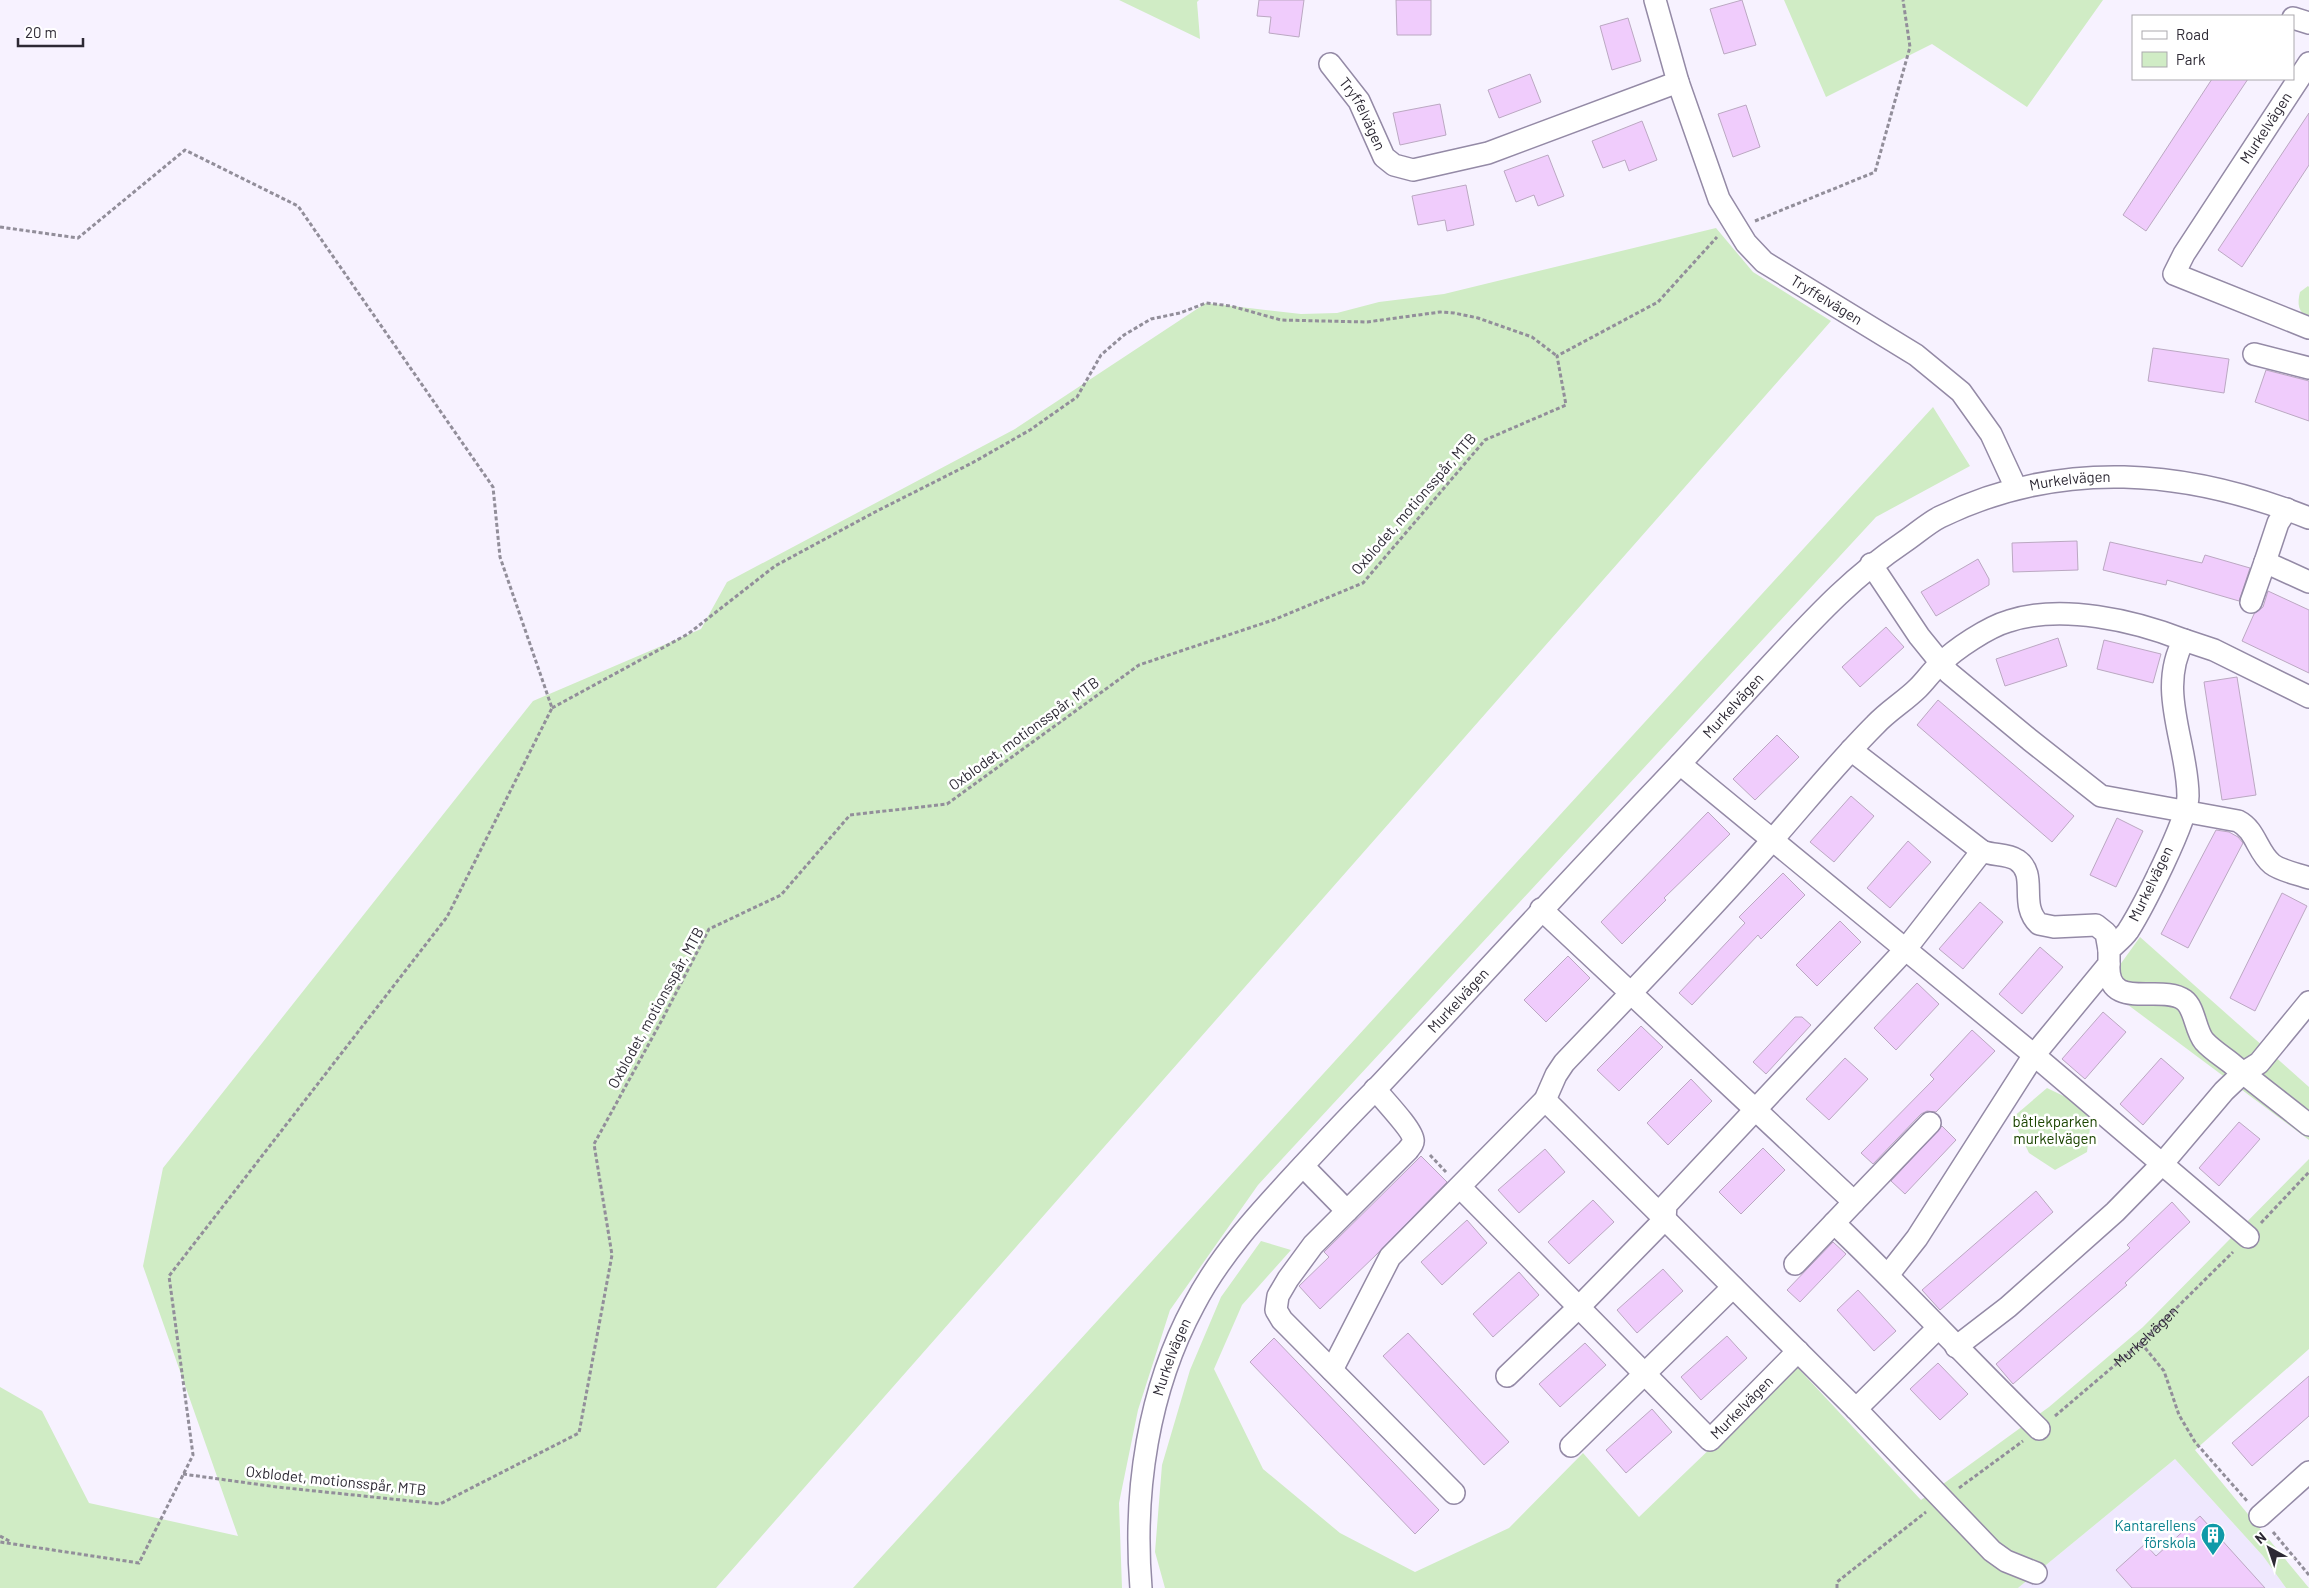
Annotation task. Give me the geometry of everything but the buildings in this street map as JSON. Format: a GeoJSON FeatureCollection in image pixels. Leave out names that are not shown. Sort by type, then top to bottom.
{"type":"FeatureCollection","features":[{"type":"Feature","properties":{"kind":"street","name":"Tryffelvägen"},"geometry":{"type":"LineString","coordinates":[[1654,0],[1678,82],[1719,199],[1746,243],[1764,262],[1916,355],[1961,392],[1991,434],[2016,488]]}},
{"type":"Feature","properties":{"kind":"street"},"geometry":{"type":"LineString","coordinates":[[2294,18],[2309,23]]}},
{"type":"Feature","properties":{"kind":"street","name":"Murkelvägen"},"geometry":{"type":"LineString","coordinates":[[2309,63],[2184,254],[2174,274],[2309,328]]}},
{"type":"Feature","properties":{"kind":"street","name":"Tryffelvägen"},"geometry":{"type":"LineString","coordinates":[[1330,64],[1359,101],[1384,157],[1394,165],[1414,170],[1488,153],[1678,82]]}},
{"type":"Feature","properties":{"kind":"street"},"geometry":{"type":"LineString","coordinates":[[2254,354],[2309,368]]}},
{"type":"Feature","properties":{"kind":"street","name":"Murkelvägen"},"geometry":{"type":"LineString","coordinates":[[1141,1588],[1139,1546],[1141,1490],[1156,1402],[1179,1336],[1194,1305],[1232,1245],[1541,909],[1680,764],[1832,599],[1871,564],[1938,518],[2016,488],[2086,477],[2149,477],[2218,487],[2309,518]]}},
{"type":"Feature","properties":{"kind":"street"},"geometry":{"type":"LineString","coordinates":[[2251,602],[2278,523],[2287,509]]}},
{"type":"Feature","properties":{"kind":"street"},"geometry":{"type":"LineString","coordinates":[[2265,562],[2309,582]]}},
{"type":"Feature","properties":{"kind":"street"},"geometry":{"type":"LineString","coordinates":[[1871,564],[1918,636],[1940,663],[2030,740],[2101,796],[2238,821],[2245,824],[2254,835],[2273,865],[2309,878]]}},
{"type":"Feature","properties":{"kind":"street"},"geometry":{"type":"LineString","coordinates":[[1332,1370],[1390,1257],[1545,1100],[1556,1075],[1564,1063],[1772,840],[1851,750],[1877,723],[1917,689],[1940,663],[1982,634],[2008,621],[2034,616],[2070,614],[2128,622],[2147,626],[2214,650],[2309,697]]}},
{"type":"Feature","properties":{"kind":"street","name":"Murkelvägen"},"geometry":{"type":"LineString","coordinates":[[1888,1275],[1917,1238],[2034,1055],[2126,933],[2137,915],[2186,813],[2187,782],[2172,691],[2175,664],[2184,640]]}},
{"type":"Feature","properties":{"kind":"street"},"geometry":{"type":"LineString","coordinates":[[1851,750],[1982,851],[1989,854],[2005,855],[2022,864],[2027,873],[2029,912],[2039,924],[2054,927],[2096,924],[2106,933],[2109,975],[2116,987],[2128,995],[2146,996],[2164,993],[2176,995],[2186,1001],[2204,1041],[2309,1125]]}},
{"type":"Feature","properties":{"kind":"street"},"geometry":{"type":"LineString","coordinates":[[1680,764],[2034,1055],[2248,1237]]}},
{"type":"Feature","properties":{"kind":"street"},"geometry":{"type":"LineString","coordinates":[[1506,1376],[1579,1307],[1665,1219],[1666,1205],[1904,950],[1982,851]]}},
{"type":"Feature","properties":{"kind":"street"},"geometry":{"type":"LineString","coordinates":[[1541,909],[1756,1108],[1854,1202]]}},
{"type":"Feature","properties":{"kind":"street"},"geometry":{"type":"LineString","coordinates":[[1956,1346],[2008,1307],[2068,1255],[2163,1163],[2224,1091],[2243,1073],[2259,1063],[2309,1002]]}},
{"type":"Feature","properties":{"kind":"street"},"geometry":{"type":"LineString","coordinates":[[1375,1089],[1414,1138],[1408,1150],[1313,1245],[1278,1296],[1276,1310],[1282,1320],[1454,1493]]}},
{"type":"Feature","properties":{"kind":"street"},"geometry":{"type":"LineString","coordinates":[[1545,1100],[1798,1351],[1992,1551],[2006,1561],[2036,1573]]}},
{"type":"Feature","properties":{"kind":"street"},"geometry":{"type":"LineString","coordinates":[[1795,1264],[1930,1123]]}},
{"type":"Feature","properties":{"kind":"street"},"geometry":{"type":"LineString","coordinates":[[1303,1166],[1347,1211]]}},
{"type":"Feature","properties":{"kind":"street","name":"Murkelvägen"},"geometry":{"type":"LineString","coordinates":[[1460,1187],[1710,1440],[1798,1351]]}},
{"type":"Feature","properties":{"kind":"street"},"geometry":{"type":"LineString","coordinates":[[1834,1223],[1888,1275],[2039,1429]]}},
{"type":"Feature","properties":{"kind":"street"},"geometry":{"type":"LineString","coordinates":[[1572,1446],[1733,1287]]}},
{"type":"Feature","properties":{"kind":"street"},"geometry":{"type":"LineString","coordinates":[[1856,1410],[1938,1328]]}},
{"type":"Feature","properties":{"kind":"street"},"geometry":{"type":"LineString","coordinates":[[2260,1516],[2309,1472]]}},
{"type":"Feature","properties":{"kind":"path"},"geometry":{"type":"LineString","coordinates":[[0,1542],[139,1563],[193,1456],[169,1276],[448,917],[552,708],[688,634],[775,566],[875,512],[972,463],[1030,430],[1077,397],[1101,355],[1124,335],[1151,319],[1180,313],[1206,303],[1231,306],[1281,320],[1367,322],[1440,312],[1454,313],[1478,318],[1532,337],[1557,356],[1658,302],[1718,236],[1875,172],[1910,47],[1903,0]]}},
{"type":"Feature","properties":{"kind":"path"},"geometry":{"type":"LineString","coordinates":[[0,227],[78,238],[185,150],[298,206],[493,487],[500,558],[552,708]]}},
{"type":"Feature","properties":{"kind":"path","name":"Oxblodet, motionsspår, MTB"},"geometry":{"type":"LineString","coordinates":[[183,1474],[277,1487],[440,1504],[579,1433],[612,1254],[594,1144],[709,929],[781,894],[850,815],[946,804],[1139,665],[1273,620],[1363,583],[1485,440],[1566,405],[1557,356]]}},
{"type":"Feature","properties":{"kind":"path"},"geometry":{"type":"LineString","coordinates":[[1414,1138],[1460,1187]]}},
{"type":"Feature","properties":{"kind":"path","name":"Murkelvägen"},"geometry":{"type":"LineString","coordinates":[[1837,1588],[1837,1582],[1943,1499],[2039,1429],[2141,1343],[2248,1237],[2309,1172]]}},
{"type":"Feature","properties":{"kind":"path"},"geometry":{"type":"LineString","coordinates":[[2141,1343],[2164,1371],[2180,1415],[2195,1442],[2309,1575]]}},
{"type":"Feature","properties":{"kind":"path"},"geometry":{"type":"LineString","coordinates":[[0,1536],[13,1544]]}},
{"type":"Feature","properties":{"kind":"shaded area"},"geometry":{"type":"Polygon","coordinates":[[[2175,1459],[2263,1556],[2286,1588],[2018,1588],[2175,1459]]]}},
{"type":"Feature","properties":{"kind":"green space"},"geometry":{"type":"Polygon","coordinates":[[[1119,0],[1199,0],[1197,2],[1200,39],[1119,0]]]}},
{"type":"Feature","properties":{"kind":"green space"},"geometry":{"type":"Polygon","coordinates":[[[1784,0],[2103,0],[2027,107],[1932,44],[1826,97],[1784,0]]]}},
{"type":"Feature","properties":{"kind":"green space"},"geometry":{"type":"Polygon","coordinates":[[[1716,228],[1753,272],[1831,321],[716,1588],[0,1588],[0,1387],[42,1411],[89,1503],[238,1536],[143,1266],[163,1168],[533,701],[701,629],[727,582],[1015,429],[1206,303],[1301,314],[1337,313],[1379,302],[1444,294],[1716,228]]]}},
{"type":"Feature","properties":{"kind":"green space"},"geometry":{"type":"Polygon","coordinates":[[[2308,286],[2309,319],[2301,311],[2299,304],[2300,292],[2308,286]]]}},
{"type":"Feature","properties":{"kind":"green space"},"geometry":{"type":"Polygon","coordinates":[[[1933,407],[1970,466],[1876,517],[1258,1185],[1170,1310],[1138,1410],[1119,1503],[1122,1588],[853,1588],[1933,407]]]}},
{"type":"Feature","properties":{"kind":"green space"},"geometry":{"type":"Polygon","coordinates":[[[2140,937],[2309,1087],[2309,1140],[2104,987],[2140,937]]]}},
{"type":"Feature","properties":{"kind":"green space","name":"båtlekparken murkelvägen"},"geometry":{"type":"Polygon","coordinates":[[[2047,1088],[2076,1102],[2091,1120],[2087,1152],[2055,1170],[2029,1153],[2012,1118],[2047,1088]]]}},
{"type":"Feature","properties":{"kind":"green space"},"geometry":{"type":"Polygon","coordinates":[[[2309,1159],[2309,1349],[2195,1450],[2309,1588],[2286,1588],[2263,1556],[2175,1459],[2018,1588],[1165,1588],[1155,1552],[1162,1465],[1190,1370],[1221,1297],[1261,1241],[1291,1250],[1242,1305],[1214,1369],[1263,1469],[1340,1533],[1415,1572],[1509,1528],[1583,1453],[1639,1517],[1796,1366],[1921,1500],[2049,1407],[2143,1327],[2309,1159]]]}},
{"type":"Feature","properties":{"kind":"place","name":"Kantarellens förskola"},"geometry":{"type":"Point","coordinates":[2213,1556]}}]}
